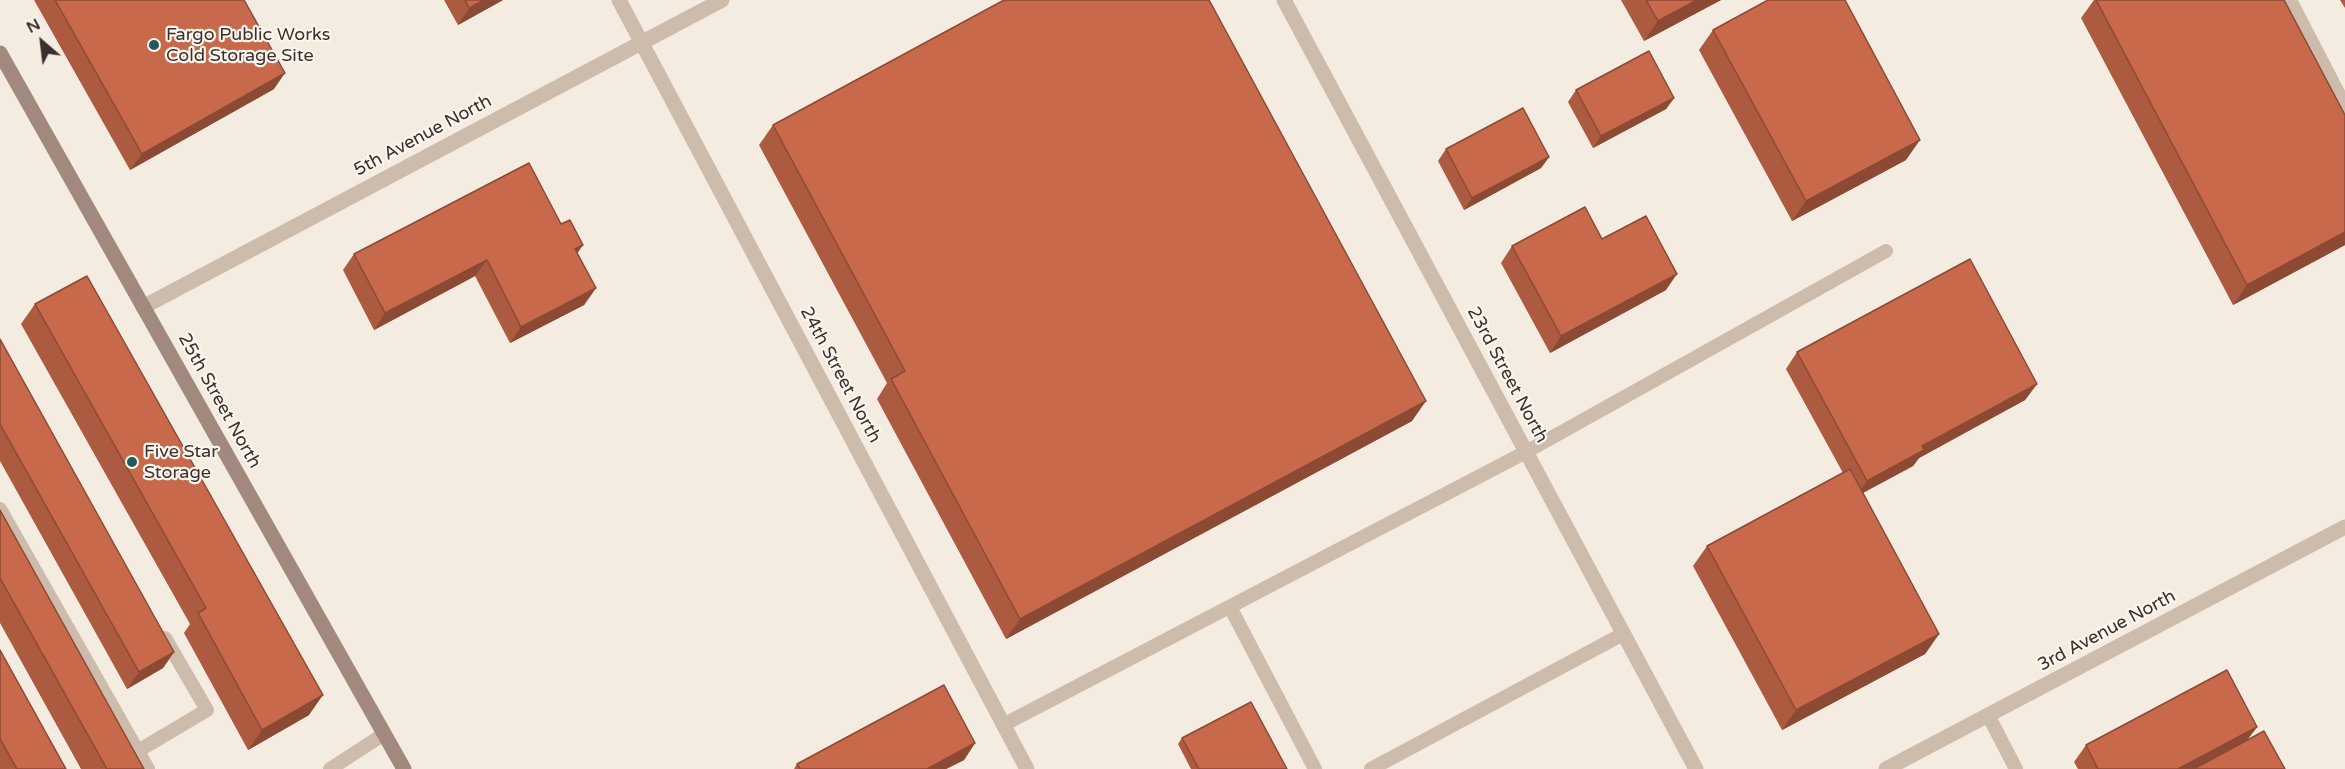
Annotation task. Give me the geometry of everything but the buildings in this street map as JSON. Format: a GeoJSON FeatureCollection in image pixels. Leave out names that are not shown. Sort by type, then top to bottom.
{"type":"FeatureCollection","features":[{"type":"Feature","properties":{"kind":"main road","name":"25th Street North"},"geometry":{"type":"LineString","coordinates":[[0,53],[404,769]]}},
{"type":"Feature","properties":{"kind":"street","name":"24th Street North"},"geometry":{"type":"LineString","coordinates":[[619,0],[1027,769]]}},
{"type":"Feature","properties":{"kind":"street","name":"5th Avenue North"},"geometry":{"type":"LineString","coordinates":[[143,307],[722,0]]}},
{"type":"Feature","properties":{"kind":"street","name":"23rd Street North"},"geometry":{"type":"LineString","coordinates":[[1284,0],[1696,769]]}},
{"type":"Feature","properties":{"kind":"street","name":"3rd Avenue North"},"geometry":{"type":"LineString","coordinates":[[1886,769],[2345,527]]}},
{"type":"Feature","properties":{"kind":"lane"},"geometry":{"type":"LineString","coordinates":[[2290,0],[2345,106]]}},
{"type":"Feature","properties":{"kind":"lane"},"geometry":{"type":"LineString","coordinates":[[1003,725],[1526,452],[1886,251]]}},
{"type":"Feature","properties":{"kind":"lane"},"geometry":{"type":"LineString","coordinates":[[0,509],[148,769]]}},
{"type":"Feature","properties":{"kind":"lane"},"geometry":{"type":"LineString","coordinates":[[1230,607],[1315,769]]}},
{"type":"Feature","properties":{"kind":"lane"},"geometry":{"type":"LineString","coordinates":[[138,751],[207,710],[160,628]]}},
{"type":"Feature","properties":{"kind":"lane"},"geometry":{"type":"LineString","coordinates":[[1371,769],[1623,634]]}},
{"type":"Feature","properties":{"kind":"lane"},"geometry":{"type":"LineString","coordinates":[[1988,715],[2016,769]]}},
{"type":"Feature","properties":{"kind":"lane"},"geometry":{"type":"LineString","coordinates":[[330,769],[384,734]]}},
{"type":"Feature","properties":{"kind":"place","name":"Fargo Public Works Cold Storage Site"},"geometry":{"type":"Point","coordinates":[154,45]}},
{"type":"Feature","properties":{"kind":"place","name":"Five Star Storage"},"geometry":{"type":"Point","coordinates":[132,462]}}]}
